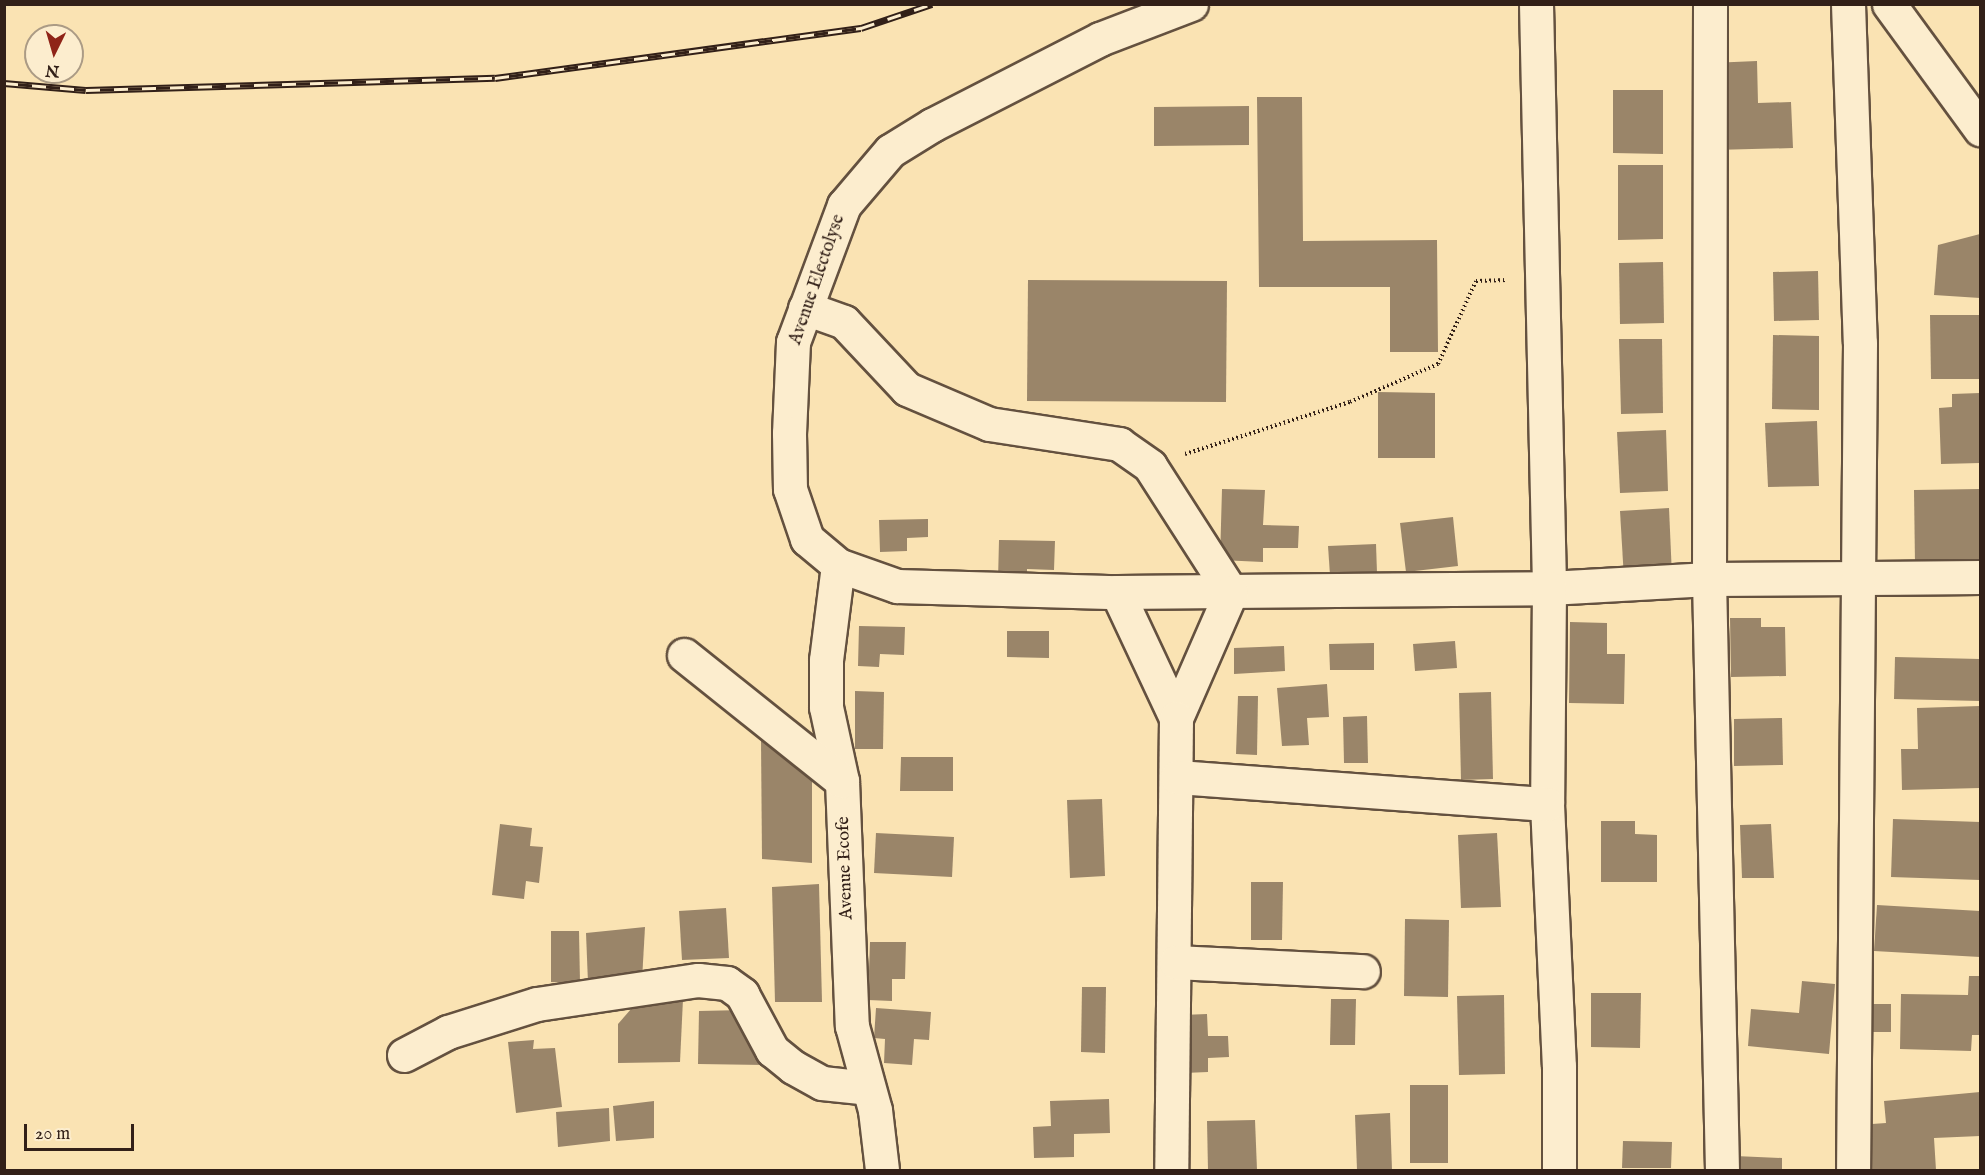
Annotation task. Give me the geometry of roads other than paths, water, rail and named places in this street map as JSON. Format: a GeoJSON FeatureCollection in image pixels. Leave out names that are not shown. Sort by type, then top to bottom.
{"type":"FeatureCollection","features":[{"type":"Feature","properties":{"kind":"street","name":"Avenue Electolyse"},"geometry":{"type":"LineString","coordinates":[[838,565],[807,539],[790,489],[793,342],[844,205],[890,151],[932,125],[1100,39],[1191,4]]}},
{"type":"Feature","properties":{"kind":"street"},"geometry":{"type":"LineString","coordinates":[[1536,4],[1550,588],[1547,804],[1559,1066],[1559,1170]]}},
{"type":"Feature","properties":{"kind":"street"},"geometry":{"type":"LineString","coordinates":[[1710,4],[1709,579],[1722,1170]]}},
{"type":"Feature","properties":{"kind":"street"},"geometry":{"type":"LineString","coordinates":[[1848,4],[1860,343],[1853,1170]]}},
{"type":"Feature","properties":{"kind":"street"},"geometry":{"type":"LineString","coordinates":[[1889,4],[1980,129]]}},
{"type":"Feature","properties":{"kind":"street"},"geometry":{"type":"LineString","coordinates":[[805,308],[844,322],[906,389],[989,424],[1119,444],[1150,466],[1231,592]]}},
{"type":"Feature","properties":{"kind":"street"},"geometry":{"type":"LineString","coordinates":[[838,565],[897,586],[1117,592],[1550,588],[1709,579],[1980,577]]}},
{"type":"Feature","properties":{"kind":"street","name":"Avenue Ecofe"},"geometry":{"type":"LineString","coordinates":[[838,565],[826,660],[826,706],[842,781],[852,1026],[875,1110],[882,1170]]}},
{"type":"Feature","properties":{"kind":"street"},"geometry":{"type":"LineString","coordinates":[[1117,592],[1176,718],[1176,962],[1171,1170]]}},
{"type":"Feature","properties":{"kind":"street"},"geometry":{"type":"LineString","coordinates":[[1176,718],[1231,592]]}},
{"type":"Feature","properties":{"kind":"street"},"geometry":{"type":"LineString","coordinates":[[684,655],[842,781]]}},
{"type":"Feature","properties":{"kind":"street"},"geometry":{"type":"LineString","coordinates":[[1177,777],[1547,804]]}},
{"type":"Feature","properties":{"kind":"street"},"geometry":{"type":"LineString","coordinates":[[1176,962],[1363,972]]}},
{"type":"Feature","properties":{"kind":"street"},"geometry":{"type":"LineString","coordinates":[[405,1054],[448,1032],[537,1004],[698,980],[727,983],[742,994],[772,1050],[793,1067],[822,1083],[868,1088]]}},
{"type":"Feature","properties":{"kind":"railway"},"geometry":{"type":"LineString","coordinates":[[4,83],[86,90],[495,78],[861,28],[932,4]]}}]}
